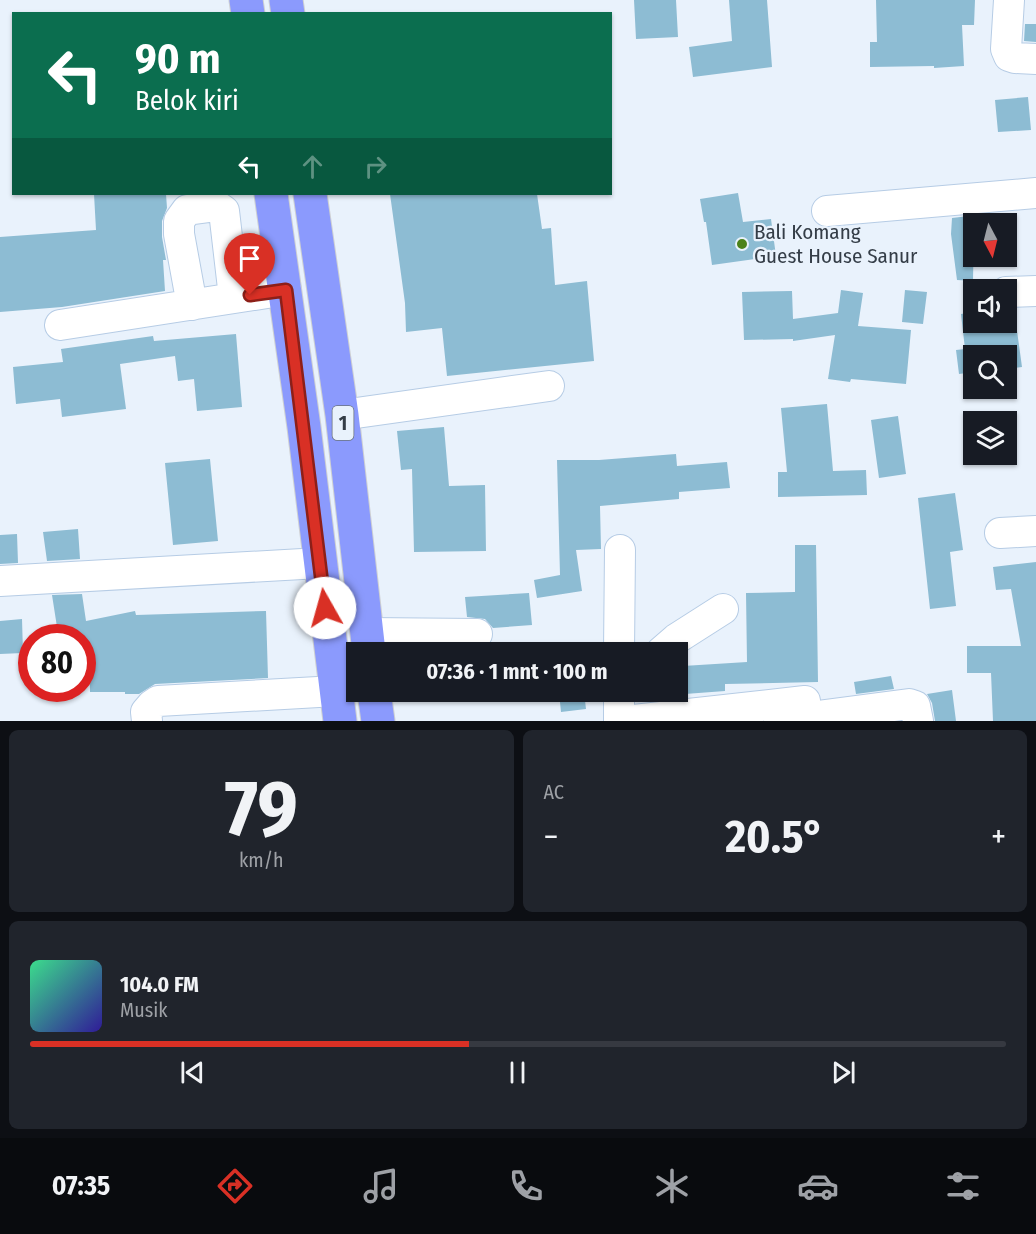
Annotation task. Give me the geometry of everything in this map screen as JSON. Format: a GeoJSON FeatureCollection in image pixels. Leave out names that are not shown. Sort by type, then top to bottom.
{"type":"FeatureCollection","features":[{"type":"Feature","properties":{"kind":"highway","name":"1"},"geometry":{"type":"LineString","coordinates":[[271,195],[286,290],[338,706]]}},
{"type":"Feature","properties":{"kind":"highway","name":"1"},"geometry":{"type":"LineString","coordinates":[[310,195],[342,415],[368,642]]}},
{"type":"Feature","properties":{"kind":"highway"},"geometry":{"type":"LineString","coordinates":[[375,702],[378,721]]}},
{"type":"Feature","properties":{"kind":"street"},"geometry":{"type":"LineString","coordinates":[[1009,0],[1006,49],[1009,56],[1036,59]]}},
{"type":"Feature","properties":{"kind":"street"},"geometry":{"type":"LineString","coordinates":[[827,211],[1036,193]]}},
{"type":"Feature","properties":{"kind":"street"},"geometry":{"type":"LineString","coordinates":[[192,306],[179,234],[179,221],[187,210],[217,206],[224,211],[242,296]]}},
{"type":"Feature","properties":{"kind":"street"},"geometry":{"type":"LineString","coordinates":[[60,324],[192,306],[286,290]]}},
{"type":"Feature","properties":{"kind":"street"},"geometry":{"type":"LineString","coordinates":[[1017,292],[1036,291]]}},
{"type":"Feature","properties":{"kind":"street"},"geometry":{"type":"LineString","coordinates":[[342,415],[549,386]]}},
{"type":"Feature","properties":{"kind":"street"},"geometry":{"type":"LineString","coordinates":[[1000,533],[1036,531]]}},
{"type":"Feature","properties":{"kind":"street"},"geometry":{"type":"LineString","coordinates":[[619,642],[620,550]]}},
{"type":"Feature","properties":{"kind":"street"},"geometry":{"type":"LineString","coordinates":[[0,581],[320,563]]}},
{"type":"Feature","properties":{"kind":"street"},"geometry":{"type":"LineString","coordinates":[[673,642],[723,609]]}},
{"type":"Feature","properties":{"kind":"street"},"geometry":{"type":"LineString","coordinates":[[380,642],[477,634]]}},
{"type":"Feature","properties":{"kind":"street"},"geometry":{"type":"LineString","coordinates":[[147,721],[146,712],[158,701],[338,706]]}},
{"type":"Feature","properties":{"kind":"street"},"geometry":{"type":"LineString","coordinates":[[626,721],[661,704],[805,701]]}},
{"type":"Feature","properties":{"kind":"street"},"geometry":{"type":"LineString","coordinates":[[619,702],[619,721]]}},
{"type":"Feature","properties":{"kind":"street"},"geometry":{"type":"LineString","coordinates":[[779,721],[909,704],[915,706],[918,721]]}},
{"type":"Feature","properties":{"kind":"building"},"geometry":{"type":"Polygon","coordinates":[[[634,0],[676,0],[678,37],[636,39],[634,0]]]}},
{"type":"Feature","properties":{"kind":"building"},"geometry":{"type":"Polygon","coordinates":[[[729,0],[767,0],[772,67],[693,77],[689,47],[732,41],[729,0]]]}},
{"type":"Feature","properties":{"kind":"building"},"geometry":{"type":"Polygon","coordinates":[[[876,0],[975,0],[974,25],[962,25],[964,66],[870,67],[870,42],[877,42],[876,0]]]}},
{"type":"Feature","properties":{"kind":"building"},"geometry":{"type":"Polygon","coordinates":[[[1025,24],[1036,24],[1036,42],[1024,41],[1025,24]]]}},
{"type":"Feature","properties":{"kind":"building"},"geometry":{"type":"Polygon","coordinates":[[[1028,97],[1031,130],[998,132],[995,100],[1028,97]]]}},
{"type":"Feature","properties":{"kind":"building"},"geometry":{"type":"Polygon","coordinates":[[[738,193],[743,222],[771,219],[776,256],[712,265],[700,199],[738,193]]]}},
{"type":"Feature","properties":{"kind":"building"},"geometry":{"type":"Polygon","coordinates":[[[94,195],[166,195],[167,208],[162,221],[166,260],[163,260],[165,291],[62,307],[0,312],[0,237],[96,230],[94,195]]]}},
{"type":"Feature","properties":{"kind":"building"},"geometry":{"type":"Polygon","coordinates":[[[390,195],[537,195],[542,229],[551,228],[555,285],[587,281],[594,361],[447,376],[442,328],[406,332],[405,303],[390,195]]]}},
{"type":"Feature","properties":{"kind":"building"},"geometry":{"type":"Polygon","coordinates":[[[963,217],[963,267],[973,267],[973,279],[957,280],[951,234],[952,218],[963,217]]]}},
{"type":"Feature","properties":{"kind":"building"},"geometry":{"type":"Polygon","coordinates":[[[841,290],[863,293],[858,326],[911,330],[906,384],[828,379],[835,335],[793,341],[793,339],[744,340],[742,292],[792,291],[793,319],[838,313],[841,290]]]}},
{"type":"Feature","properties":{"kind":"building"},"geometry":{"type":"Polygon","coordinates":[[[905,290],[927,292],[923,324],[902,322],[905,290]]]}},
{"type":"Feature","properties":{"kind":"building"},"geometry":{"type":"Polygon","coordinates":[[[1017,331],[1022,367],[1017,368],[1017,345],[965,345],[963,333],[1017,333],[1017,331]]]}},
{"type":"Feature","properties":{"kind":"building"},"geometry":{"type":"Polygon","coordinates":[[[236,334],[242,407],[197,411],[194,379],[178,381],[175,356],[120,364],[126,409],[62,417],[60,399],[16,404],[13,367],[63,362],[61,349],[153,336],[154,341],[236,334]]]}},
{"type":"Feature","properties":{"kind":"building"},"geometry":{"type":"Polygon","coordinates":[[[963,349],[963,373],[959,374],[956,350],[963,349]]]}},
{"type":"Feature","properties":{"kind":"building"},"geometry":{"type":"Polygon","coordinates":[[[827,404],[833,471],[866,470],[867,495],[778,497],[778,472],[787,472],[781,408],[827,404]]]}},
{"type":"Feature","properties":{"kind":"building"},"geometry":{"type":"Polygon","coordinates":[[[898,416],[906,474],[879,478],[871,420],[898,416]]]}},
{"type":"Feature","properties":{"kind":"building"},"geometry":{"type":"Polygon","coordinates":[[[444,427],[449,486],[485,485],[486,551],[414,552],[412,469],[401,470],[397,431],[444,427]]]}},
{"type":"Feature","properties":{"kind":"building"},"geometry":{"type":"Polygon","coordinates":[[[676,454],[677,466],[727,462],[730,488],[679,492],[679,499],[600,506],[601,549],[576,550],[582,591],[537,598],[534,580],[560,575],[557,460],[599,460],[676,454]]]}},
{"type":"Feature","properties":{"kind":"building"},"geometry":{"type":"Polygon","coordinates":[[[210,459],[218,541],[173,545],[165,463],[210,459]]]}},
{"type":"Feature","properties":{"kind":"building"},"geometry":{"type":"Polygon","coordinates":[[[955,493],[963,550],[950,552],[956,606],[930,609],[918,498],[955,493]]]}},
{"type":"Feature","properties":{"kind":"building"},"geometry":{"type":"Polygon","coordinates":[[[78,529],[80,559],[47,561],[43,532],[78,529]]]}},
{"type":"Feature","properties":{"kind":"building"},"geometry":{"type":"Polygon","coordinates":[[[17,534],[18,563],[0,564],[0,535],[17,534]]]}},
{"type":"Feature","properties":{"kind":"building"},"geometry":{"type":"Polygon","coordinates":[[[795,545],[816,545],[818,682],[725,684],[725,691],[688,694],[688,666],[747,662],[746,593],[795,592],[795,545]]]}},
{"type":"Feature","properties":{"kind":"building"},"geometry":{"type":"Polygon","coordinates":[[[1036,562],[1036,721],[993,721],[991,673],[967,673],[967,646],[1021,646],[1011,589],[996,590],[993,567],[1036,562]]]}},
{"type":"Feature","properties":{"kind":"building"},"geometry":{"type":"Polygon","coordinates":[[[529,593],[532,625],[493,628],[485,619],[467,617],[465,597],[529,593]]]}},
{"type":"Feature","properties":{"kind":"building"},"geometry":{"type":"Polygon","coordinates":[[[82,594],[86,621],[135,611],[136,615],[266,611],[268,678],[155,684],[139,694],[96,692],[96,624],[57,624],[52,595],[82,594]]]}},
{"type":"Feature","properties":{"kind":"building"},"geometry":{"type":"Polygon","coordinates":[[[22,619],[22,624],[18,624],[18,653],[0,654],[0,621],[22,619]]]}},
{"type":"Feature","properties":{"kind":"building"},"geometry":{"type":"Polygon","coordinates":[[[891,676],[894,689],[856,694],[854,682],[891,676]]]}},
{"type":"Feature","properties":{"kind":"building"},"geometry":{"type":"Polygon","coordinates":[[[952,690],[956,721],[935,721],[932,703],[927,694],[952,690]]]}},
{"type":"Feature","properties":{"kind":"building"},"geometry":{"type":"Polygon","coordinates":[[[560,702],[585,702],[586,709],[561,712],[560,702]]]}},
{"type":"Feature","properties":{"kind":"place","name":"Bali Komang Guest House Sanur"},"geometry":{"type":"Point","coordinates":[742,244]}},
{"type":"Feature","properties":{"kind":"route"},"geometry":{"type":"LineString","coordinates":[[250,295],[286,290],[325,608]]}}]}
